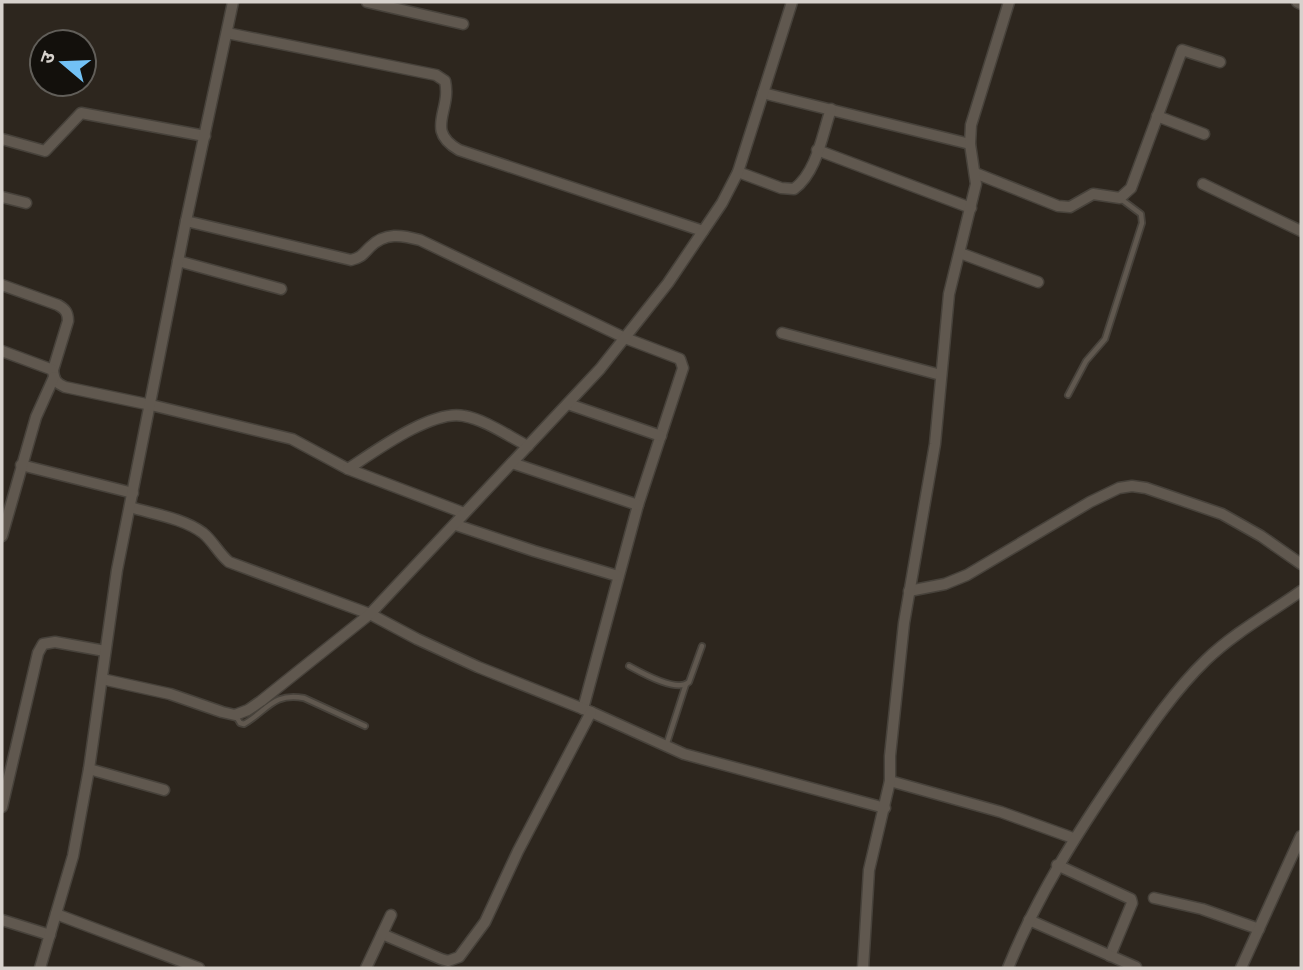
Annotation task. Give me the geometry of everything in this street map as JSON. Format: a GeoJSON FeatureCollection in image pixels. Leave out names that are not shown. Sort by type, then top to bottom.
{"type":"FeatureCollection","features":[{"type":"Feature","properties":{"kind":"street"},"geometry":{"type":"LineString","coordinates":[[40,968],[73,856],[130,507],[186,221],[233,2]]}},
{"type":"Feature","properties":{"kind":"street"},"geometry":{"type":"LineString","coordinates":[[367,2],[463,23]]}},
{"type":"Feature","properties":{"kind":"street"},"geometry":{"type":"LineString","coordinates":[[102,679],[170,694],[235,715],[261,701],[370,614],[568,404],[668,283],[738,172],[792,2]]}},
{"type":"Feature","properties":{"kind":"street"},"geometry":{"type":"LineString","coordinates":[[863,968],[869,870],[890,780],[893,727],[909,591],[929,491],[950,294],[976,184],[970,144],[971,125],[1009,2]]}},
{"type":"Feature","properties":{"kind":"street"},"geometry":{"type":"LineString","coordinates":[[227,33],[436,75],[446,80],[448,91],[440,130],[446,142],[459,150],[703,231]]}},
{"type":"Feature","properties":{"kind":"street"},"geometry":{"type":"LineString","coordinates":[[975,173],[1058,206],[1070,207],[1093,194],[1121,198],[1131,188],[1182,50],[1220,62]]}},
{"type":"Feature","properties":{"kind":"street"},"geometry":{"type":"LineString","coordinates":[[763,93],[970,144]]}},
{"type":"Feature","properties":{"kind":"street"},"geometry":{"type":"LineString","coordinates":[[738,172],[781,188],[794,189],[803,182],[831,108]]}},
{"type":"Feature","properties":{"kind":"street"},"geometry":{"type":"LineString","coordinates":[[2,139],[45,151],[81,113],[205,135]]}},
{"type":"Feature","properties":{"kind":"street"},"geometry":{"type":"LineString","coordinates":[[1157,116],[1204,134]]}},
{"type":"Feature","properties":{"kind":"street"},"geometry":{"type":"LineString","coordinates":[[817,150],[971,208]]}},
{"type":"Feature","properties":{"kind":"street"},"geometry":{"type":"LineString","coordinates":[[1203,184],[1301,231]]}},
{"type":"Feature","properties":{"kind":"street"},"geometry":{"type":"LineString","coordinates":[[2,197],[26,203]]}},
{"type":"Feature","properties":{"kind":"street"},"geometry":{"type":"LineString","coordinates":[[186,221],[351,260],[361,258],[382,238],[400,235],[420,240],[625,338],[672,355],[683,363],[618,576],[587,710],[485,922],[460,957],[448,961],[382,934]]}},
{"type":"Feature","properties":{"kind":"street"},"geometry":{"type":"LineString","coordinates":[[960,253],[1038,282]]}},
{"type":"Feature","properties":{"kind":"street"},"geometry":{"type":"LineString","coordinates":[[178,261],[281,289]]}},
{"type":"Feature","properties":{"kind":"street"},"geometry":{"type":"LineString","coordinates":[[2,285],[64,308],[68,321],[53,374],[21,465],[2,536]]}},
{"type":"Feature","properties":{"kind":"street"},"geometry":{"type":"LineString","coordinates":[[782,333],[941,375]]}},
{"type":"Feature","properties":{"kind":"street"},"geometry":{"type":"LineString","coordinates":[[2,351],[53,374],[57,383],[65,387],[292,439],[348,469],[464,513]]}},
{"type":"Feature","properties":{"kind":"street"},"geometry":{"type":"LineString","coordinates":[[568,404],[662,436]]}},
{"type":"Feature","properties":{"kind":"street"},"geometry":{"type":"LineString","coordinates":[[348,469],[407,431],[452,415],[474,419],[528,446]]}},
{"type":"Feature","properties":{"kind":"street"},"geometry":{"type":"LineString","coordinates":[[512,463],[638,505]]}},
{"type":"Feature","properties":{"kind":"street"},"geometry":{"type":"LineString","coordinates":[[21,465],[133,493]]}},
{"type":"Feature","properties":{"kind":"street"},"geometry":{"type":"LineString","coordinates":[[909,591],[945,584],[967,575],[1090,502],[1119,488],[1132,486],[1146,488],[1222,514],[1261,536],[1301,565]]}},
{"type":"Feature","properties":{"kind":"street"},"geometry":{"type":"LineString","coordinates":[[130,507],[193,527],[204,534],[219,554],[229,562],[370,614],[478,667],[587,710],[665,747],[726,767],[885,808]]}},
{"type":"Feature","properties":{"kind":"street"},"geometry":{"type":"LineString","coordinates":[[456,524],[618,576]]}},
{"type":"Feature","properties":{"kind":"street"},"geometry":{"type":"LineString","coordinates":[[1008,968],[1057,865],[1152,724],[1208,658],[1301,591]]}},
{"type":"Feature","properties":{"kind":"street"},"geometry":{"type":"LineString","coordinates":[[2,807],[38,653],[43,644],[55,642],[105,650]]}},
{"type":"Feature","properties":{"kind":"street"},"geometry":{"type":"LineString","coordinates":[[2,758],[13,761]]}},
{"type":"Feature","properties":{"kind":"street"},"geometry":{"type":"LineString","coordinates":[[89,769],[163,790]]}},
{"type":"Feature","properties":{"kind":"street"},"geometry":{"type":"LineString","coordinates":[[890,780],[1001,812],[1073,838]]}},
{"type":"Feature","properties":{"kind":"street"},"geometry":{"type":"LineString","coordinates":[[1241,968],[1301,836]]}},
{"type":"Feature","properties":{"kind":"street"},"geometry":{"type":"LineString","coordinates":[[1057,865],[1131,900],[1110,956]]}},
{"type":"Feature","properties":{"kind":"street"},"geometry":{"type":"LineString","coordinates":[[1154,898],[1202,909],[1259,929]]}},
{"type":"Feature","properties":{"kind":"street"},"geometry":{"type":"LineString","coordinates":[[56,914],[199,968]]}},
{"type":"Feature","properties":{"kind":"street"},"geometry":{"type":"LineString","coordinates":[[366,968],[391,915]]}},
{"type":"Feature","properties":{"kind":"street"},"geometry":{"type":"LineString","coordinates":[[2,920],[50,936]]}},
{"type":"Feature","properties":{"kind":"street"},"geometry":{"type":"LineString","coordinates":[[1029,920],[1136,967]]}},
{"type":"Feature","properties":{"kind":"lane"},"geometry":{"type":"LineString","coordinates":[[1068,395],[1086,361],[1105,339],[1142,223],[1141,214],[1121,198]]}},
{"type":"Feature","properties":{"kind":"lane"},"geometry":{"type":"LineString","coordinates":[[665,747],[702,646]]}},
{"type":"Feature","properties":{"kind":"lane"},"geometry":{"type":"LineString","coordinates":[[629,666],[678,686],[686,684]]}},
{"type":"Feature","properties":{"kind":"lane"},"geometry":{"type":"LineString","coordinates":[[235,715],[240,723],[244,724],[273,701],[293,696],[304,698],[365,726]]}}]}
